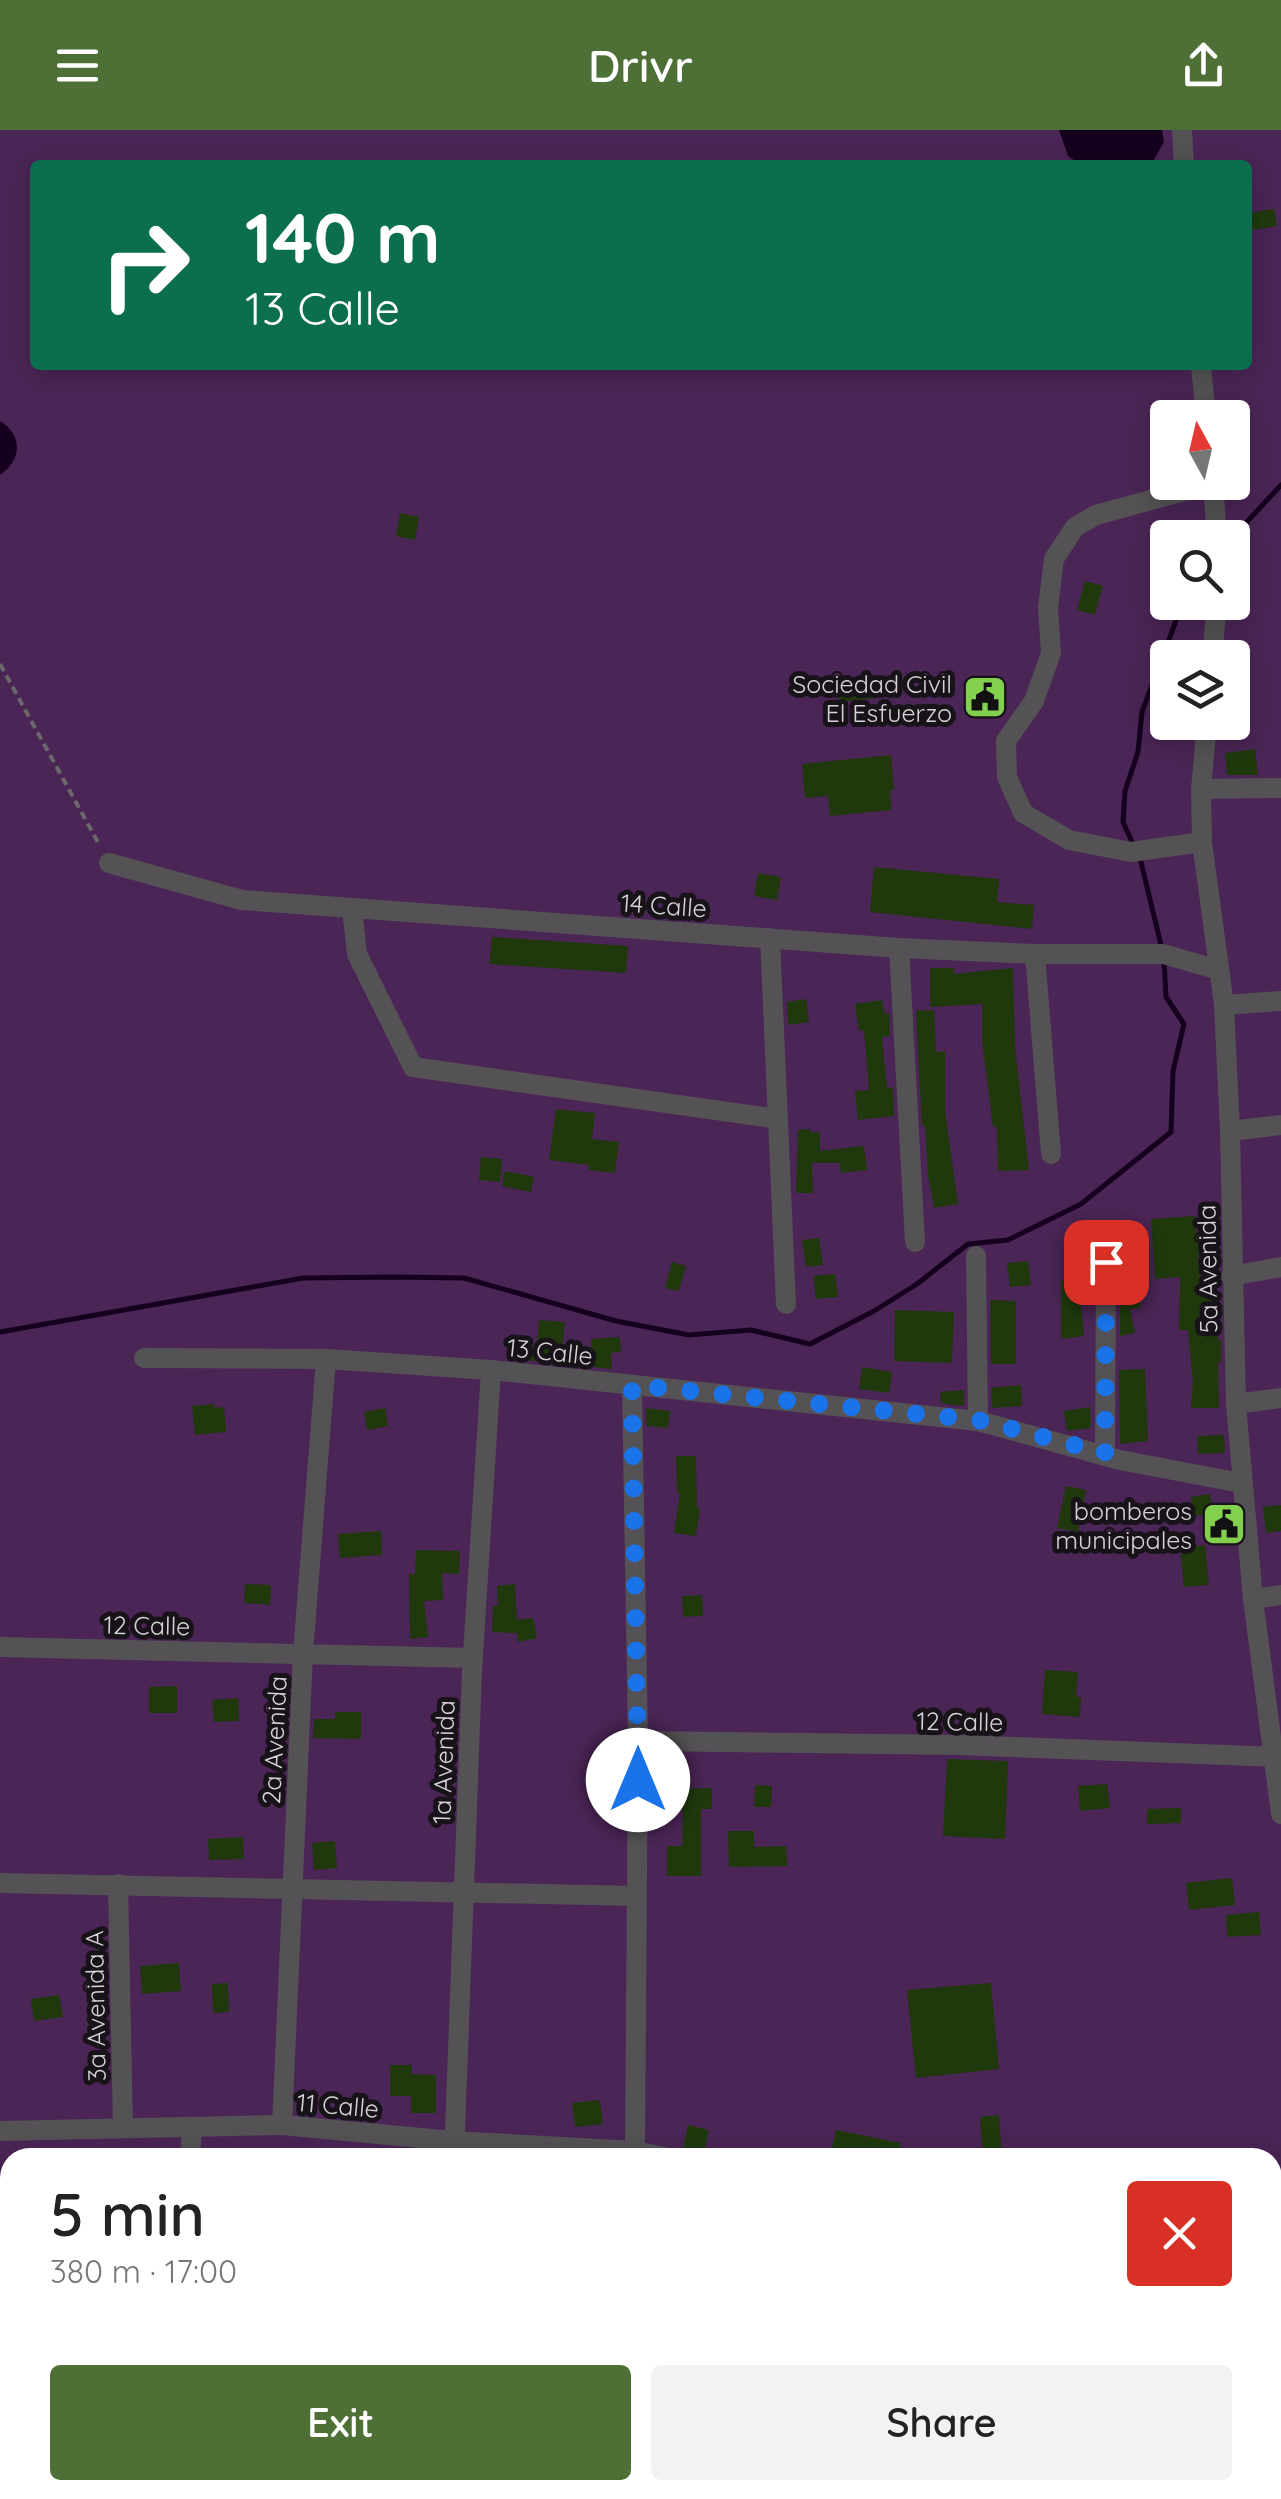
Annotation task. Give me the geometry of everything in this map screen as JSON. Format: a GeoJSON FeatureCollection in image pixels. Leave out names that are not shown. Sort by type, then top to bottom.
{"type":"FeatureCollection","features":[{"type":"Feature","properties":{"kind":"street"},"geometry":{"type":"LineString","coordinates":[[1182,130],[1184,160]]}},
{"type":"Feature","properties":{"kind":"street"},"geometry":{"type":"LineString","coordinates":[[1201,370],[1204,400]]}},
{"type":"Feature","properties":{"kind":"street"},"geometry":{"type":"LineString","coordinates":[[1151,500],[1096,515],[1075,527],[1054,559],[1048,608],[1051,652],[1034,701],[1006,741],[1007,777],[1022,813],[1069,840],[1132,852],[1202,842]]}},
{"type":"Feature","properties":{"kind":"street","name":"5a Avenida"},"geometry":{"type":"LineString","coordinates":[[1205,740],[1202,842],[1224,1004],[1241,1482],[1252,1598],[1278,1756],[1281,1814]]}},
{"type":"Feature","properties":{"kind":"street"},"geometry":{"type":"LineString","coordinates":[[1201,790],[1281,788]]}},
{"type":"Feature","properties":{"kind":"street","name":"14 Calle"},"geometry":{"type":"LineString","coordinates":[[109,863],[242,900],[899,948],[1163,954],[1219,970]]}},
{"type":"Feature","properties":{"kind":"street"},"geometry":{"type":"LineString","coordinates":[[352,908],[357,954],[413,1067],[778,1119]]}},
{"type":"Feature","properties":{"kind":"street"},"geometry":{"type":"LineString","coordinates":[[770,938],[786,1304]]}},
{"type":"Feature","properties":{"kind":"street"},"geometry":{"type":"LineString","coordinates":[[899,948],[916,1242]]}},
{"type":"Feature","properties":{"kind":"street"},"geometry":{"type":"LineString","coordinates":[[1035,954],[1051,1154]]}},
{"type":"Feature","properties":{"kind":"street"},"geometry":{"type":"LineString","coordinates":[[1224,1004],[1281,1001]]}},
{"type":"Feature","properties":{"kind":"street"},"geometry":{"type":"LineString","coordinates":[[1230,1131],[1281,1126]]}},
{"type":"Feature","properties":{"kind":"street"},"geometry":{"type":"LineString","coordinates":[[976,1256],[978,1420]]}},
{"type":"Feature","properties":{"kind":"street"},"geometry":{"type":"LineString","coordinates":[[1105,1453],[1106,1262]]}},
{"type":"Feature","properties":{"kind":"street"},"geometry":{"type":"LineString","coordinates":[[1232,1276],[1281,1267]]}},
{"type":"Feature","properties":{"kind":"street","name":"13 Calle"},"geometry":{"type":"LineString","coordinates":[[144,1358],[326,1359],[491,1370],[978,1420],[1120,1460],[1241,1482]]}},
{"type":"Feature","properties":{"kind":"street","name":"2a Avenida"},"geometry":{"type":"LineString","coordinates":[[282,2124],[303,1653],[326,1359]]}},
{"type":"Feature","properties":{"kind":"street","name":"1a Avenida"},"geometry":{"type":"LineString","coordinates":[[454,2148],[473,1658],[491,1370]]}},
{"type":"Feature","properties":{"kind":"street"},"geometry":{"type":"LineString","coordinates":[[632,1385],[638,1741],[635,2148]]}},
{"type":"Feature","properties":{"kind":"street"},"geometry":{"type":"LineString","coordinates":[[1236,1404],[1281,1398]]}},
{"type":"Feature","properties":{"kind":"street"},"geometry":{"type":"LineString","coordinates":[[1252,1598],[1281,1595]]}},
{"type":"Feature","properties":{"kind":"street","name":"12 Calle"},"geometry":{"type":"LineString","coordinates":[[0,1647],[473,1658]]}},
{"type":"Feature","properties":{"kind":"street","name":"12 Calle"},"geometry":{"type":"LineString","coordinates":[[638,1741],[959,1745],[1278,1756]]}},
{"type":"Feature","properties":{"kind":"street"},"geometry":{"type":"LineString","coordinates":[[0,1883],[637,1896]]}},
{"type":"Feature","properties":{"kind":"street","name":"3a Avenida A"},"geometry":{"type":"LineString","coordinates":[[118,1884],[122,2128]]}},
{"type":"Feature","properties":{"kind":"street","name":"11 Calle"},"geometry":{"type":"LineString","coordinates":[[0,2132],[282,2124],[447,2148]]}},
{"type":"Feature","properties":{"kind":"street"},"geometry":{"type":"LineString","coordinates":[[191,2148],[192,2128]]}},
{"type":"Feature","properties":{"kind":"path"},"geometry":{"type":"LineString","coordinates":[[0,664],[109,863]]}},
{"type":"Feature","properties":{"kind":"shaded area"},"geometry":{"type":"Polygon","coordinates":[[[0,130],[1281,130],[1281,2148],[0,2148],[0,130]]]}},
{"type":"Feature","properties":{"kind":"shaded area"},"geometry":{"type":"Polygon","coordinates":[[[1059,130],[1162,130],[1164,142],[1154,160],[1074,160],[1068,156],[1059,130]]]}},
{"type":"Feature","properties":{"kind":"shaded area"},"geometry":{"type":"Polygon","coordinates":[[[0,421],[13,433],[17,448],[13,462],[0,475],[0,421]]]}},
{"type":"Feature","properties":{"kind":"building"},"geometry":{"type":"Polygon","coordinates":[[[1274,209],[1277,226],[1253,230],[1252,213],[1274,209]]]}},
{"type":"Feature","properties":{"kind":"building"},"geometry":{"type":"Polygon","coordinates":[[[400,513],[419,517],[415,540],[396,536],[400,513]]]}},
{"type":"Feature","properties":{"kind":"building"},"geometry":{"type":"Polygon","coordinates":[[[1085,581],[1103,586],[1095,615],[1077,610],[1085,581]]]}},
{"type":"Feature","properties":{"kind":"building"},"geometry":{"type":"Polygon","coordinates":[[[877,681],[878,698],[839,702],[838,685],[877,681]]]}},
{"type":"Feature","properties":{"kind":"building"},"geometry":{"type":"Polygon","coordinates":[[[1255,749],[1258,775],[1227,775],[1225,753],[1255,749]]]}},
{"type":"Feature","properties":{"kind":"building"},"geometry":{"type":"Polygon","coordinates":[[[891,755],[891,810],[830,816],[828,796],[805,798],[802,764],[891,755]]]}},
{"type":"Feature","properties":{"kind":"building"},"geometry":{"type":"Polygon","coordinates":[[[874,867],[999,879],[997,902],[1034,905],[1032,929],[870,912],[874,867]]]}},
{"type":"Feature","properties":{"kind":"building"},"geometry":{"type":"Polygon","coordinates":[[[758,873],[781,877],[777,900],[754,896],[758,873]]]}},
{"type":"Feature","properties":{"kind":"building"},"geometry":{"type":"Polygon","coordinates":[[[492,937],[628,946],[626,973],[489,964],[492,937]]]}},
{"type":"Feature","properties":{"kind":"building"},"geometry":{"type":"Polygon","coordinates":[[[930,968],[954,968],[954,974],[1013,968],[1015,1047],[1029,1170],[998,1171],[997,1127],[993,1127],[982,1040],[982,1004],[930,1007],[930,968]]]}},
{"type":"Feature","properties":{"kind":"building"},"geometry":{"type":"Polygon","coordinates":[[[806,999],[809,1022],[788,1025],[787,1002],[806,999]]]}},
{"type":"Feature","properties":{"kind":"building"},"geometry":{"type":"Polygon","coordinates":[[[882,1000],[884,1013],[889,1013],[890,1036],[882,1037],[887,1088],[893,1087],[894,1116],[858,1120],[855,1091],[869,1090],[864,1030],[859,1031],[855,1004],[882,1000]]]}},
{"type":"Feature","properties":{"kind":"building"},"geometry":{"type":"Polygon","coordinates":[[[934,1010],[936,1052],[945,1051],[945,1111],[958,1204],[934,1208],[922,1126],[916,1011],[934,1010]]]}},
{"type":"Feature","properties":{"kind":"building"},"geometry":{"type":"Polygon","coordinates":[[[556,1109],[595,1113],[592,1139],[619,1142],[615,1173],[549,1160],[556,1109]]]}},
{"type":"Feature","properties":{"kind":"building"},"geometry":{"type":"Polygon","coordinates":[[[798,1130],[820,1132],[820,1151],[864,1146],[867,1170],[841,1173],[840,1163],[812,1163],[813,1193],[796,1193],[798,1130]]]}},
{"type":"Feature","properties":{"kind":"building"},"geometry":{"type":"Polygon","coordinates":[[[481,1157],[502,1159],[500,1182],[479,1180],[481,1157]]]}},
{"type":"Feature","properties":{"kind":"building"},"geometry":{"type":"Polygon","coordinates":[[[505,1171],[534,1177],[531,1192],[502,1186],[505,1171]]]}},
{"type":"Feature","properties":{"kind":"building"},"geometry":{"type":"Polygon","coordinates":[[[1195,1216],[1197,1235],[1206,1235],[1208,1253],[1198,1253],[1201,1296],[1219,1297],[1219,1408],[1191,1408],[1188,1330],[1179,1330],[1180,1277],[1155,1279],[1151,1219],[1195,1216]]]}},
{"type":"Feature","properties":{"kind":"building"},"geometry":{"type":"Polygon","coordinates":[[[819,1238],[823,1265],[806,1267],[802,1240],[819,1238]]]}},
{"type":"Feature","properties":{"kind":"building"},"geometry":{"type":"Polygon","coordinates":[[[1028,1261],[1031,1285],[1010,1287],[1007,1263],[1028,1261]]]}},
{"type":"Feature","properties":{"kind":"building"},"geometry":{"type":"Polygon","coordinates":[[[672,1262],[686,1266],[679,1291],[665,1288],[672,1262]]]}},
{"type":"Feature","properties":{"kind":"building"},"geometry":{"type":"Polygon","coordinates":[[[835,1274],[838,1297],[816,1299],[813,1276],[835,1274]]]}},
{"type":"Feature","properties":{"kind":"building"},"geometry":{"type":"Polygon","coordinates":[[[1061,1280],[1086,1280],[1086,1298],[1080,1298],[1084,1336],[1061,1339],[1061,1280]]]}},
{"type":"Feature","properties":{"kind":"building"},"geometry":{"type":"Polygon","coordinates":[[[1139,1288],[1141,1308],[1130,1309],[1135,1333],[1120,1336],[1120,1290],[1139,1288]]]}},
{"type":"Feature","properties":{"kind":"building"},"geometry":{"type":"Polygon","coordinates":[[[990,1300],[1016,1301],[1016,1364],[991,1364],[990,1300]]]}},
{"type":"Feature","properties":{"kind":"building"},"geometry":{"type":"Polygon","coordinates":[[[895,1310],[954,1312],[952,1363],[894,1361],[895,1310]]]}},
{"type":"Feature","properties":{"kind":"building"},"geometry":{"type":"Polygon","coordinates":[[[539,1320],[565,1322],[561,1364],[508,1358],[509,1344],[537,1346],[539,1320]]]}},
{"type":"Feature","properties":{"kind":"building"},"geometry":{"type":"Polygon","coordinates":[[[620,1337],[621,1352],[611,1353],[612,1369],[593,1367],[591,1339],[620,1337]]]}},
{"type":"Feature","properties":{"kind":"building"},"geometry":{"type":"Polygon","coordinates":[[[862,1367],[892,1372],[889,1393],[859,1389],[862,1367]]]}},
{"type":"Feature","properties":{"kind":"building"},"geometry":{"type":"Polygon","coordinates":[[[1145,1369],[1148,1441],[1120,1444],[1119,1370],[1145,1369]]]}},
{"type":"Feature","properties":{"kind":"building"},"geometry":{"type":"Polygon","coordinates":[[[1021,1385],[1022,1406],[992,1408],[991,1388],[1021,1385]]]}},
{"type":"Feature","properties":{"kind":"building"},"geometry":{"type":"Polygon","coordinates":[[[964,1390],[964,1406],[941,1403],[940,1392],[964,1390]]]}},
{"type":"Feature","properties":{"kind":"building"},"geometry":{"type":"Polygon","coordinates":[[[214,1404],[214,1408],[224,1407],[226,1432],[195,1435],[192,1406],[214,1404]]]}},
{"type":"Feature","properties":{"kind":"building"},"geometry":{"type":"Polygon","coordinates":[[[1090,1407],[1091,1428],[1067,1431],[1064,1411],[1090,1407]]]}},
{"type":"Feature","properties":{"kind":"building"},"geometry":{"type":"Polygon","coordinates":[[[385,1408],[388,1426],[367,1430],[364,1412],[385,1408]]]}},
{"type":"Feature","properties":{"kind":"building"},"geometry":{"type":"Polygon","coordinates":[[[646,1408],[670,1411],[668,1428],[646,1426],[646,1408]]]}},
{"type":"Feature","properties":{"kind":"building"},"geometry":{"type":"Polygon","coordinates":[[[1224,1435],[1225,1453],[1198,1454],[1197,1436],[1224,1435]]]}},
{"type":"Feature","properties":{"kind":"building"},"geometry":{"type":"Polygon","coordinates":[[[676,1456],[696,1456],[700,1508],[696,1536],[674,1533],[680,1493],[676,1456]]]}},
{"type":"Feature","properties":{"kind":"building"},"geometry":{"type":"Polygon","coordinates":[[[1066,1486],[1086,1490],[1078,1532],[1057,1528],[1066,1486]]]}},
{"type":"Feature","properties":{"kind":"building"},"geometry":{"type":"Polygon","coordinates":[[[1210,1494],[1213,1513],[1194,1516],[1191,1497],[1210,1494]]]}},
{"type":"Feature","properties":{"kind":"building"},"geometry":{"type":"Polygon","coordinates":[[[1281,1505],[1281,1531],[1266,1533],[1263,1507],[1281,1505]]]}},
{"type":"Feature","properties":{"kind":"building"},"geometry":{"type":"Polygon","coordinates":[[[381,1531],[382,1555],[340,1558],[338,1534],[381,1531]]]}},
{"type":"Feature","properties":{"kind":"building"},"geometry":{"type":"Polygon","coordinates":[[[1205,1545],[1209,1585],[1184,1587],[1180,1548],[1205,1545]]]}},
{"type":"Feature","properties":{"kind":"building"},"geometry":{"type":"Polygon","coordinates":[[[416,1550],[460,1551],[459,1574],[442,1573],[443,1600],[424,1601],[428,1637],[410,1639],[409,1574],[415,1574],[416,1550]]]}},
{"type":"Feature","properties":{"kind":"building"},"geometry":{"type":"Polygon","coordinates":[[[245,1584],[271,1585],[270,1605],[244,1603],[245,1584]]]}},
{"type":"Feature","properties":{"kind":"building"},"geometry":{"type":"Polygon","coordinates":[[[515,1584],[517,1620],[533,1618],[537,1638],[518,1642],[517,1633],[492,1632],[493,1606],[498,1606],[497,1586],[515,1584]]]}},
{"type":"Feature","properties":{"kind":"building"},"geometry":{"type":"Polygon","coordinates":[[[702,1595],[703,1616],[683,1617],[682,1596],[702,1595]]]}},
{"type":"Feature","properties":{"kind":"building"},"geometry":{"type":"Polygon","coordinates":[[[1045,1670],[1078,1672],[1076,1697],[1081,1697],[1080,1717],[1042,1714],[1045,1670]]]}},
{"type":"Feature","properties":{"kind":"building"},"geometry":{"type":"Polygon","coordinates":[[[177,1686],[177,1713],[149,1713],[149,1687],[177,1686]]]}},
{"type":"Feature","properties":{"kind":"building"},"geometry":{"type":"Polygon","coordinates":[[[238,1698],[239,1721],[214,1722],[212,1700],[238,1698]]]}},
{"type":"Feature","properties":{"kind":"building"},"geometry":{"type":"Polygon","coordinates":[[[335,1712],[361,1712],[361,1739],[313,1738],[314,1719],[335,1719],[335,1712]]]}},
{"type":"Feature","properties":{"kind":"building"},"geometry":{"type":"Polygon","coordinates":[[[947,1759],[1008,1761],[1005,1839],[943,1836],[947,1759]]]}},
{"type":"Feature","properties":{"kind":"building"},"geometry":{"type":"Polygon","coordinates":[[[1107,1784],[1110,1808],[1080,1811],[1078,1786],[1107,1784]]]}},
{"type":"Feature","properties":{"kind":"building"},"geometry":{"type":"Polygon","coordinates":[[[755,1785],[772,1786],[771,1807],[754,1807],[755,1785]]]}},
{"type":"Feature","properties":{"kind":"building"},"geometry":{"type":"Polygon","coordinates":[[[712,1788],[712,1809],[701,1809],[701,1876],[667,1876],[667,1846],[682,1846],[683,1810],[675,1810],[675,1789],[712,1788]]]}},
{"type":"Feature","properties":{"kind":"building"},"geometry":{"type":"Polygon","coordinates":[[[1181,1808],[1181,1823],[1147,1824],[1147,1809],[1181,1808]]]}},
{"type":"Feature","properties":{"kind":"building"},"geometry":{"type":"Polygon","coordinates":[[[728,1831],[754,1831],[754,1847],[786,1846],[787,1866],[729,1867],[728,1831]]]}},
{"type":"Feature","properties":{"kind":"building"},"geometry":{"type":"Polygon","coordinates":[[[243,1837],[244,1859],[209,1860],[208,1839],[243,1837]]]}},
{"type":"Feature","properties":{"kind":"building"},"geometry":{"type":"Polygon","coordinates":[[[335,1841],[337,1868],[314,1870],[312,1843],[335,1841]]]}},
{"type":"Feature","properties":{"kind":"building"},"geometry":{"type":"Polygon","coordinates":[[[1232,1878],[1235,1905],[1189,1910],[1186,1883],[1232,1878]]]}},
{"type":"Feature","properties":{"kind":"building"},"geometry":{"type":"Polygon","coordinates":[[[1259,1912],[1261,1935],[1227,1937],[1226,1915],[1259,1912]]]}},
{"type":"Feature","properties":{"kind":"building"},"geometry":{"type":"Polygon","coordinates":[[[179,1963],[181,1991],[142,1994],[140,1966],[179,1963]]]}},
{"type":"Feature","properties":{"kind":"building"},"geometry":{"type":"Polygon","coordinates":[[[228,1983],[229,2012],[213,2013],[212,1984],[228,1983]]]}},
{"type":"Feature","properties":{"kind":"building"},"geometry":{"type":"Polygon","coordinates":[[[991,1983],[999,2069],[916,2078],[907,1990],[991,1983]]]}},
{"type":"Feature","properties":{"kind":"building"},"geometry":{"type":"Polygon","coordinates":[[[59,1995],[63,2017],[34,2021],[31,1999],[59,1995]]]}},
{"type":"Feature","properties":{"kind":"building"},"geometry":{"type":"Polygon","coordinates":[[[390,2065],[412,2065],[411,2074],[436,2075],[436,2113],[411,2113],[411,2096],[390,2096],[390,2065]]]}},
{"type":"Feature","properties":{"kind":"building"},"geometry":{"type":"Polygon","coordinates":[[[600,2100],[603,2124],[575,2127],[572,2103],[600,2100]]]}},
{"type":"Feature","properties":{"kind":"building"},"geometry":{"type":"Polygon","coordinates":[[[999,2115],[1001,2148],[982,2148],[980,2117],[999,2115]]]}},
{"type":"Feature","properties":{"kind":"building"},"geometry":{"type":"Polygon","coordinates":[[[688,2125],[709,2130],[705,2148],[683,2148],[688,2125]]]}},
{"type":"Feature","properties":{"kind":"building"},"geometry":{"type":"Polygon","coordinates":[[[836,2130],[901,2143],[900,2148],[832,2148],[836,2130]]]}},
{"type":"Feature","properties":{"kind":"waterway"},"geometry":{"type":"LineString","coordinates":[[1249,520],[1281,485]]}},
{"type":"Feature","properties":{"kind":"waterway"},"geometry":{"type":"LineString","coordinates":[[1133,844],[1123,822],[1125,791],[1138,752],[1142,712],[1176,620]]}},
{"type":"Feature","properties":{"kind":"waterway"},"geometry":{"type":"LineString","coordinates":[[1140,858],[1162,949]]}},
{"type":"Feature","properties":{"kind":"waterway"},"geometry":{"type":"LineString","coordinates":[[0,1332],[303,1278],[464,1278],[616,1321],[689,1335],[751,1330],[810,1344],[917,1284],[968,1244],[1008,1240],[1081,1204],[1171,1132],[1173,1071],[1184,1024],[1166,997],[1164,960]]}},
{"type":"Feature","properties":{"kind":"place","name":"Sociedad Civil El Esfuerzo"},"geometry":{"type":"Point","coordinates":[985,697]}},
{"type":"Feature","properties":{"kind":"place","name":"bomberos municipales"},"geometry":{"type":"Point","coordinates":[1224,1524]}},
{"type":"Feature","properties":{"kind":"route"},"geometry":{"type":"LineString","coordinates":[[638,1780],[632,1385],[978,1420],[1105,1453],[1106,1262]]}}]}
